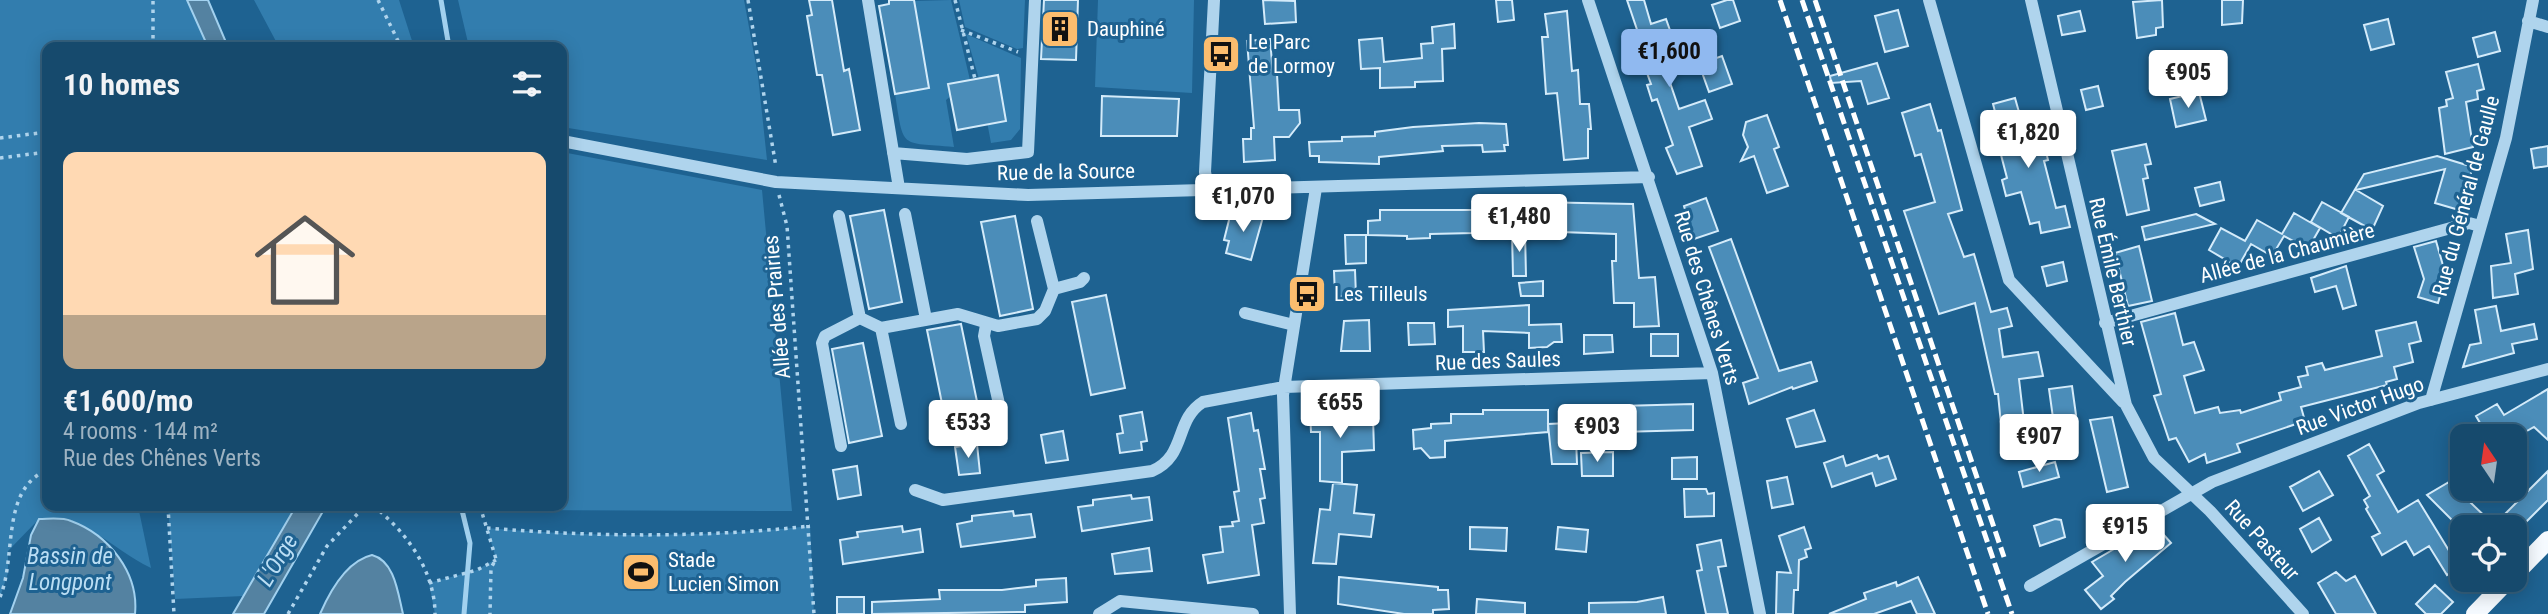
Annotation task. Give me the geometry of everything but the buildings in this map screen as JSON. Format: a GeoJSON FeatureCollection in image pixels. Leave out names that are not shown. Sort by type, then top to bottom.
{"type":"FeatureCollection","features":[{"type":"Feature","properties":{"kind":"main road"},"geometry":{"type":"LineString","coordinates":[[2527,562],[2548,540]]}},
{"type":"Feature","properties":{"kind":"main road"},"geometry":{"type":"LineString","coordinates":[[2475,614],[2496,592]]}},
{"type":"Feature","properties":{"kind":"street"},"geometry":{"type":"LineString","coordinates":[[868,0],[899,188]]}},
{"type":"Feature","properties":{"kind":"street"},"geometry":{"type":"LineString","coordinates":[[893,153],[967,159],[1028,152],[1035,0]]}},
{"type":"Feature","properties":{"kind":"street"},"geometry":{"type":"LineString","coordinates":[[1208,187],[1205,172],[1214,0]]}},
{"type":"Feature","properties":{"kind":"street","name":"Rue des Chênes Verts"},"geometry":{"type":"LineString","coordinates":[[1588,0],[1712,373],[1760,614]]}},
{"type":"Feature","properties":{"kind":"street"},"geometry":{"type":"LineString","coordinates":[[1929,0],[2009,280],[2126,405]]}},
{"type":"Feature","properties":{"kind":"street","name":"Rue Émile Berthier"},"geometry":{"type":"LineString","coordinates":[[2031,0],[2126,405],[2154,458],[2190,492]]}},
{"type":"Feature","properties":{"kind":"street","name":"Rue du Général de Gaulle"},"geometry":{"type":"LineString","coordinates":[[2431,400],[2506,138],[2533,0]]}},
{"type":"Feature","properties":{"kind":"street"},"geometry":{"type":"LineString","coordinates":[[2528,21],[2548,27]]}},
{"type":"Feature","properties":{"kind":"street","name":"Rue de la Source"},"geometry":{"type":"LineString","coordinates":[[567,142],[776,182],[1028,195],[1208,187],[1316,188],[1649,177]]}},
{"type":"Feature","properties":{"kind":"street"},"geometry":{"type":"LineString","coordinates":[[1290,614],[1284,387],[1316,188]]}},
{"type":"Feature","properties":{"kind":"street"},"geometry":{"type":"LineString","coordinates":[[905,214],[926,319]]}},
{"type":"Feature","properties":{"kind":"street"},"geometry":{"type":"LineString","coordinates":[[839,216],[860,318]]}},
{"type":"Feature","properties":{"kind":"street"},"geometry":{"type":"LineString","coordinates":[[1037,221],[1054,289]]}},
{"type":"Feature","properties":{"kind":"street","name":"Allée de la Chaumière"},"geometry":{"type":"LineString","coordinates":[[2105,323],[2469,223],[2480,226]]}},
{"type":"Feature","properties":{"kind":"street"},"geometry":{"type":"LineString","coordinates":[[1054,289],[1080,282],[1084,278]]}},
{"type":"Feature","properties":{"kind":"street"},"geometry":{"type":"LineString","coordinates":[[860,318],[881,328],[958,314],[970,315],[986,325],[998,326],[1037,319],[1045,311],[1054,289]]}},
{"type":"Feature","properties":{"kind":"street"},"geometry":{"type":"LineString","coordinates":[[1245,313],[1294,325]]}},
{"type":"Feature","properties":{"kind":"street"},"geometry":{"type":"LineString","coordinates":[[841,446],[822,343],[825,337],[860,318]]}},
{"type":"Feature","properties":{"kind":"street"},"geometry":{"type":"LineString","coordinates":[[986,325],[984,336],[999,404]]}},
{"type":"Feature","properties":{"kind":"street"},"geometry":{"type":"LineString","coordinates":[[881,328],[901,424]]}},
{"type":"Feature","properties":{"kind":"street","name":"Rue Victor Hugo"},"geometry":{"type":"LineString","coordinates":[[2030,586],[2190,492],[2431,400],[2548,369]]}},
{"type":"Feature","properties":{"kind":"street","name":"Rue des Saules"},"geometry":{"type":"LineString","coordinates":[[915,490],[943,500],[1152,471],[1165,466],[1174,454],[1192,408],[1203,402],[1284,387],[1712,373]]}},
{"type":"Feature","properties":{"kind":"street","name":"Rue Pasteur"},"geometry":{"type":"LineString","coordinates":[[2190,492],[2303,614]]}},
{"type":"Feature","properties":{"kind":"street"},"geometry":{"type":"LineString","coordinates":[[1099,614],[1121,601],[1253,614]]}},
{"type":"Feature","properties":{"kind":"path"},"geometry":{"type":"LineString","coordinates":[[153,0],[153,42]]}},
{"type":"Feature","properties":{"kind":"path"},"geometry":{"type":"LineString","coordinates":[[378,0],[399,42]]}},
{"type":"Feature","properties":{"kind":"path","name":"Allée des Prairies"},"geometry":{"type":"LineString","coordinates":[[748,0],[776,182],[787,226],[810,526],[814,614]]}},
{"type":"Feature","properties":{"kind":"path"},"geometry":{"type":"LineString","coordinates":[[955,0],[975,79]]}},
{"type":"Feature","properties":{"kind":"path"},"geometry":{"type":"LineString","coordinates":[[961,30],[1032,58]]}},
{"type":"Feature","properties":{"kind":"path"},"geometry":{"type":"LineString","coordinates":[[0,138],[42,133]]}},
{"type":"Feature","properties":{"kind":"path"},"geometry":{"type":"LineString","coordinates":[[0,158],[42,153]]}},
{"type":"Feature","properties":{"kind":"path"},"geometry":{"type":"LineString","coordinates":[[0,597],[8,573],[15,503],[30,481],[42,473]]}},
{"type":"Feature","properties":{"kind":"path"},"geometry":{"type":"LineString","coordinates":[[168,511],[174,614]]}},
{"type":"Feature","properties":{"kind":"path"},"geometry":{"type":"LineString","coordinates":[[288,614],[327,546],[360,511]]}},
{"type":"Feature","properties":{"kind":"path"},"geometry":{"type":"LineString","coordinates":[[379,511],[403,533],[429,583],[435,614]]}},
{"type":"Feature","properties":{"kind":"path"},"geometry":{"type":"LineString","coordinates":[[482,511],[496,559],[491,568],[490,614]]}},
{"type":"Feature","properties":{"kind":"path"},"geometry":{"type":"LineString","coordinates":[[487,528],[662,536],[753,532],[810,526]]}},
{"type":"Feature","properties":{"kind":"path"},"geometry":{"type":"LineString","coordinates":[[429,583],[477,570],[496,559]]}},
{"type":"Feature","properties":{"kind":"shaded area"},"geometry":{"type":"Polygon","coordinates":[[[0,0],[187,0],[206,42],[42,42],[42,511],[139,511],[151,568],[86,528],[57,520],[39,519],[8,551],[8,573],[0,597],[0,0]]]}},
{"type":"Feature","properties":{"kind":"shaded area"},"geometry":{"type":"Polygon","coordinates":[[[254,0],[399,0],[412,42],[276,42],[254,0]]]}},
{"type":"Feature","properties":{"kind":"shaded area"},"geometry":{"type":"Polygon","coordinates":[[[458,0],[744,0],[758,76],[767,160],[567,128],[567,42],[468,42],[458,0]]]}},
{"type":"Feature","properties":{"kind":"shaded area"},"geometry":{"type":"Polygon","coordinates":[[[951,0],[970,80],[946,100],[954,147],[914,143],[907,140],[903,134],[895,94],[929,88],[914,1],[951,0]]]}},
{"type":"Feature","properties":{"kind":"shaded area"},"geometry":{"type":"Polygon","coordinates":[[[959,0],[1025,0],[1023,48],[1017,49],[965,27],[959,0]]]}},
{"type":"Feature","properties":{"kind":"shaded area"},"geometry":{"type":"Polygon","coordinates":[[[1098,0],[1194,0],[1192,93],[1095,87],[1098,0]]]}},
{"type":"Feature","properties":{"kind":"shaded area"},"geometry":{"type":"Polygon","coordinates":[[[966,34],[1021,58],[1020,129],[1011,140],[991,143],[979,79],[966,34]]]}},
{"type":"Feature","properties":{"kind":"shaded area"},"geometry":{"type":"Polygon","coordinates":[[[567,153],[762,190],[792,511],[567,510],[567,153]]]}},
{"type":"Feature","properties":{"kind":"shaded area"},"geometry":{"type":"Polygon","coordinates":[[[168,511],[293,511],[244,596],[175,599],[168,511]]]}},
{"type":"Feature","properties":{"kind":"shaded area","name":"Stade Lucien Simon"},"geometry":{"type":"Polygon","coordinates":[[[810,526],[814,614],[435,614],[429,583],[477,570],[496,559],[487,528],[648,535],[729,533],[810,526]]]}},
{"type":"Feature","properties":{"kind":"water"},"geometry":{"type":"Polygon","coordinates":[[[187,0],[208,0],[226,42],[206,42],[187,0]]]}},
{"type":"Feature","properties":{"kind":"water","name":"L'Orge"},"geometry":{"type":"Polygon","coordinates":[[[293,511],[323,511],[264,614],[233,614],[293,511]]]}},
{"type":"Feature","properties":{"kind":"water","name":"Bassin de Longpont"},"geometry":{"type":"Polygon","coordinates":[[[39,519],[71,521],[85,527],[109,546],[127,570],[135,599],[135,614],[10,614],[23,578],[31,535],[39,519]]]}},
{"type":"Feature","properties":{"kind":"water"},"geometry":{"type":"Polygon","coordinates":[[[372,555],[380,558],[391,571],[403,614],[320,614],[334,587],[347,570],[372,555]]]}},
{"type":"Feature","properties":{"kind":"waterway"},"geometry":{"type":"LineString","coordinates":[[441,0],[448,42]]}},
{"type":"Feature","properties":{"kind":"waterway"},"geometry":{"type":"LineString","coordinates":[[462,511],[470,543],[464,614]]}},
{"type":"Feature","properties":{"kind":"railway"},"geometry":{"type":"LineString","coordinates":[[1780,0],[1988,614]]}},
{"type":"Feature","properties":{"kind":"railway"},"geometry":{"type":"LineString","coordinates":[[1802,0],[2012,614]]}},
{"type":"Feature","properties":{"kind":"railway"},"geometry":{"type":"LineString","coordinates":[[1815,0],[2004,557]]}},
{"type":"Feature","properties":{"kind":"place","name":"Dauphiné"},"geometry":{"type":"Point","coordinates":[1060,29]}},
{"type":"Feature","properties":{"kind":"place","name":"Le Parc de Lormoy"},"geometry":{"type":"Point","coordinates":[1221,54]}},
{"type":"Feature","properties":{"kind":"place","name":"Les Tilleuls"},"geometry":{"type":"Point","coordinates":[1307,294]}},
{"type":"Feature","properties":{"kind":"place","name":"Stade Lucien Simon"},"geometry":{"type":"Point","coordinates":[641,572]}}]}
